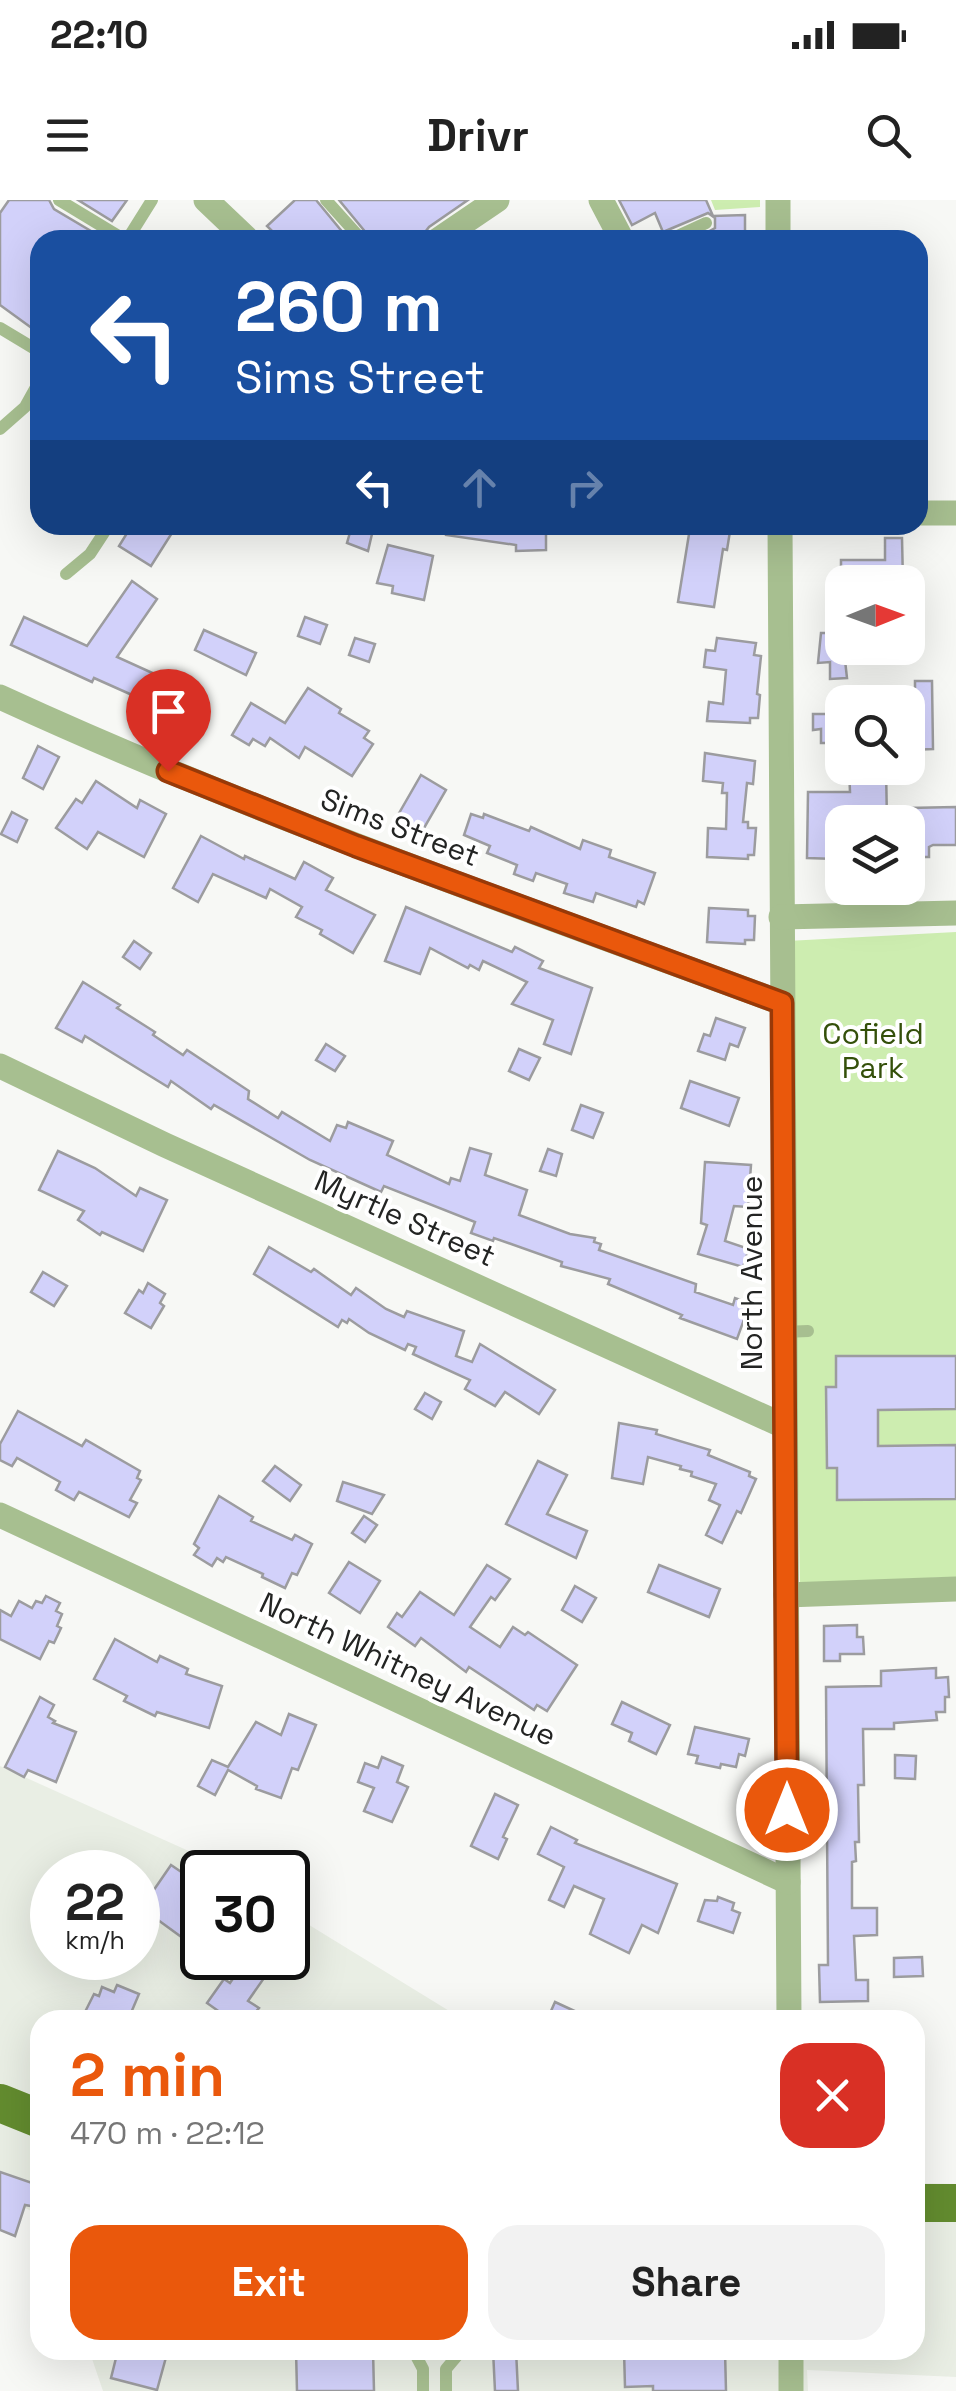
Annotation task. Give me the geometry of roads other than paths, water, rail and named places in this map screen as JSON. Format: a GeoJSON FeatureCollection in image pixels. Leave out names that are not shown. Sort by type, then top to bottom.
{"type":"FeatureCollection","features":[{"type":"Feature","properties":{"kind":"main road"},"geometry":{"type":"LineString","coordinates":[[0,2102],[30,2115]]}},
{"type":"Feature","properties":{"kind":"main road"},"geometry":{"type":"LineString","coordinates":[[925,2203],[956,2203]]}},
{"type":"Feature","properties":{"kind":"street"},"geometry":{"type":"LineString","coordinates":[[206,200],[238,230]]}},
{"type":"Feature","properties":{"kind":"street"},"geometry":{"type":"LineString","coordinates":[[601,200],[617,230]]}},
{"type":"Feature","properties":{"kind":"street"},"geometry":{"type":"LineString","coordinates":[[778,200],[778,230]]}},
{"type":"Feature","properties":{"kind":"street"},"geometry":{"type":"LineString","coordinates":[[452,230],[491,202]]}},
{"type":"Feature","properties":{"kind":"street"},"geometry":{"type":"LineString","coordinates":[[928,513],[956,513]]}},
{"type":"Feature","properties":{"kind":"street","name":"North Avenue"},"geometry":{"type":"LineString","coordinates":[[780,535],[782,1003],[796,1332],[784,1426],[788,2010]]}},
{"type":"Feature","properties":{"kind":"street","name":"Sims Street"},"geometry":{"type":"LineString","coordinates":[[0,697],[199,784],[356,846],[782,1003]]}},
{"type":"Feature","properties":{"kind":"street"},"geometry":{"type":"LineString","coordinates":[[782,916],[956,914]]}},
{"type":"Feature","properties":{"kind":"street","name":"Myrtle Street"},"geometry":{"type":"LineString","coordinates":[[0,1066],[784,1426]]}},
{"type":"Feature","properties":{"kind":"street","name":"North Whitney Avenue"},"geometry":{"type":"LineString","coordinates":[[0,1515],[788,1882]]}},
{"type":"Feature","properties":{"kind":"street"},"geometry":{"type":"LineString","coordinates":[[786,1595],[956,1589]]}},
{"type":"Feature","properties":{"kind":"street"},"geometry":{"type":"LineString","coordinates":[[791,2360],[791,2391]]}},
{"type":"Feature","properties":{"kind":"lane"},"geometry":{"type":"LineString","coordinates":[[59,200],[109,230]]}},
{"type":"Feature","properties":{"kind":"lane"},"geometry":{"type":"LineString","coordinates":[[132,230],[152,200]]}},
{"type":"Feature","properties":{"kind":"lane"},"geometry":{"type":"LineString","coordinates":[[326,200],[353,230]]}},
{"type":"Feature","properties":{"kind":"lane"},"geometry":{"type":"LineString","coordinates":[[692,230],[706,224]]}},
{"type":"Feature","properties":{"kind":"lane"},"geometry":{"type":"LineString","coordinates":[[0,328],[30,346]]}},
{"type":"Feature","properties":{"kind":"lane"},"geometry":{"type":"LineString","coordinates":[[0,428],[30,398]]}},
{"type":"Feature","properties":{"kind":"lane"},"geometry":{"type":"LineString","coordinates":[[66,574],[90,554],[102,535]]}},
{"type":"Feature","properties":{"kind":"lane"},"geometry":{"type":"LineString","coordinates":[[418,2360],[423,2369],[423,2391]]}},
{"type":"Feature","properties":{"kind":"lane"},"geometry":{"type":"LineString","coordinates":[[446,2391],[446,2369],[454,2360]]}},
{"type":"Feature","properties":{"kind":"lane"},"geometry":{"type":"LineString","coordinates":[[423,2369],[446,2369]]}},
{"type":"Feature","properties":{"kind":"park label","name":"Cofield Park"},"geometry":{"type":"Point","coordinates":[873,1050]}}]}
